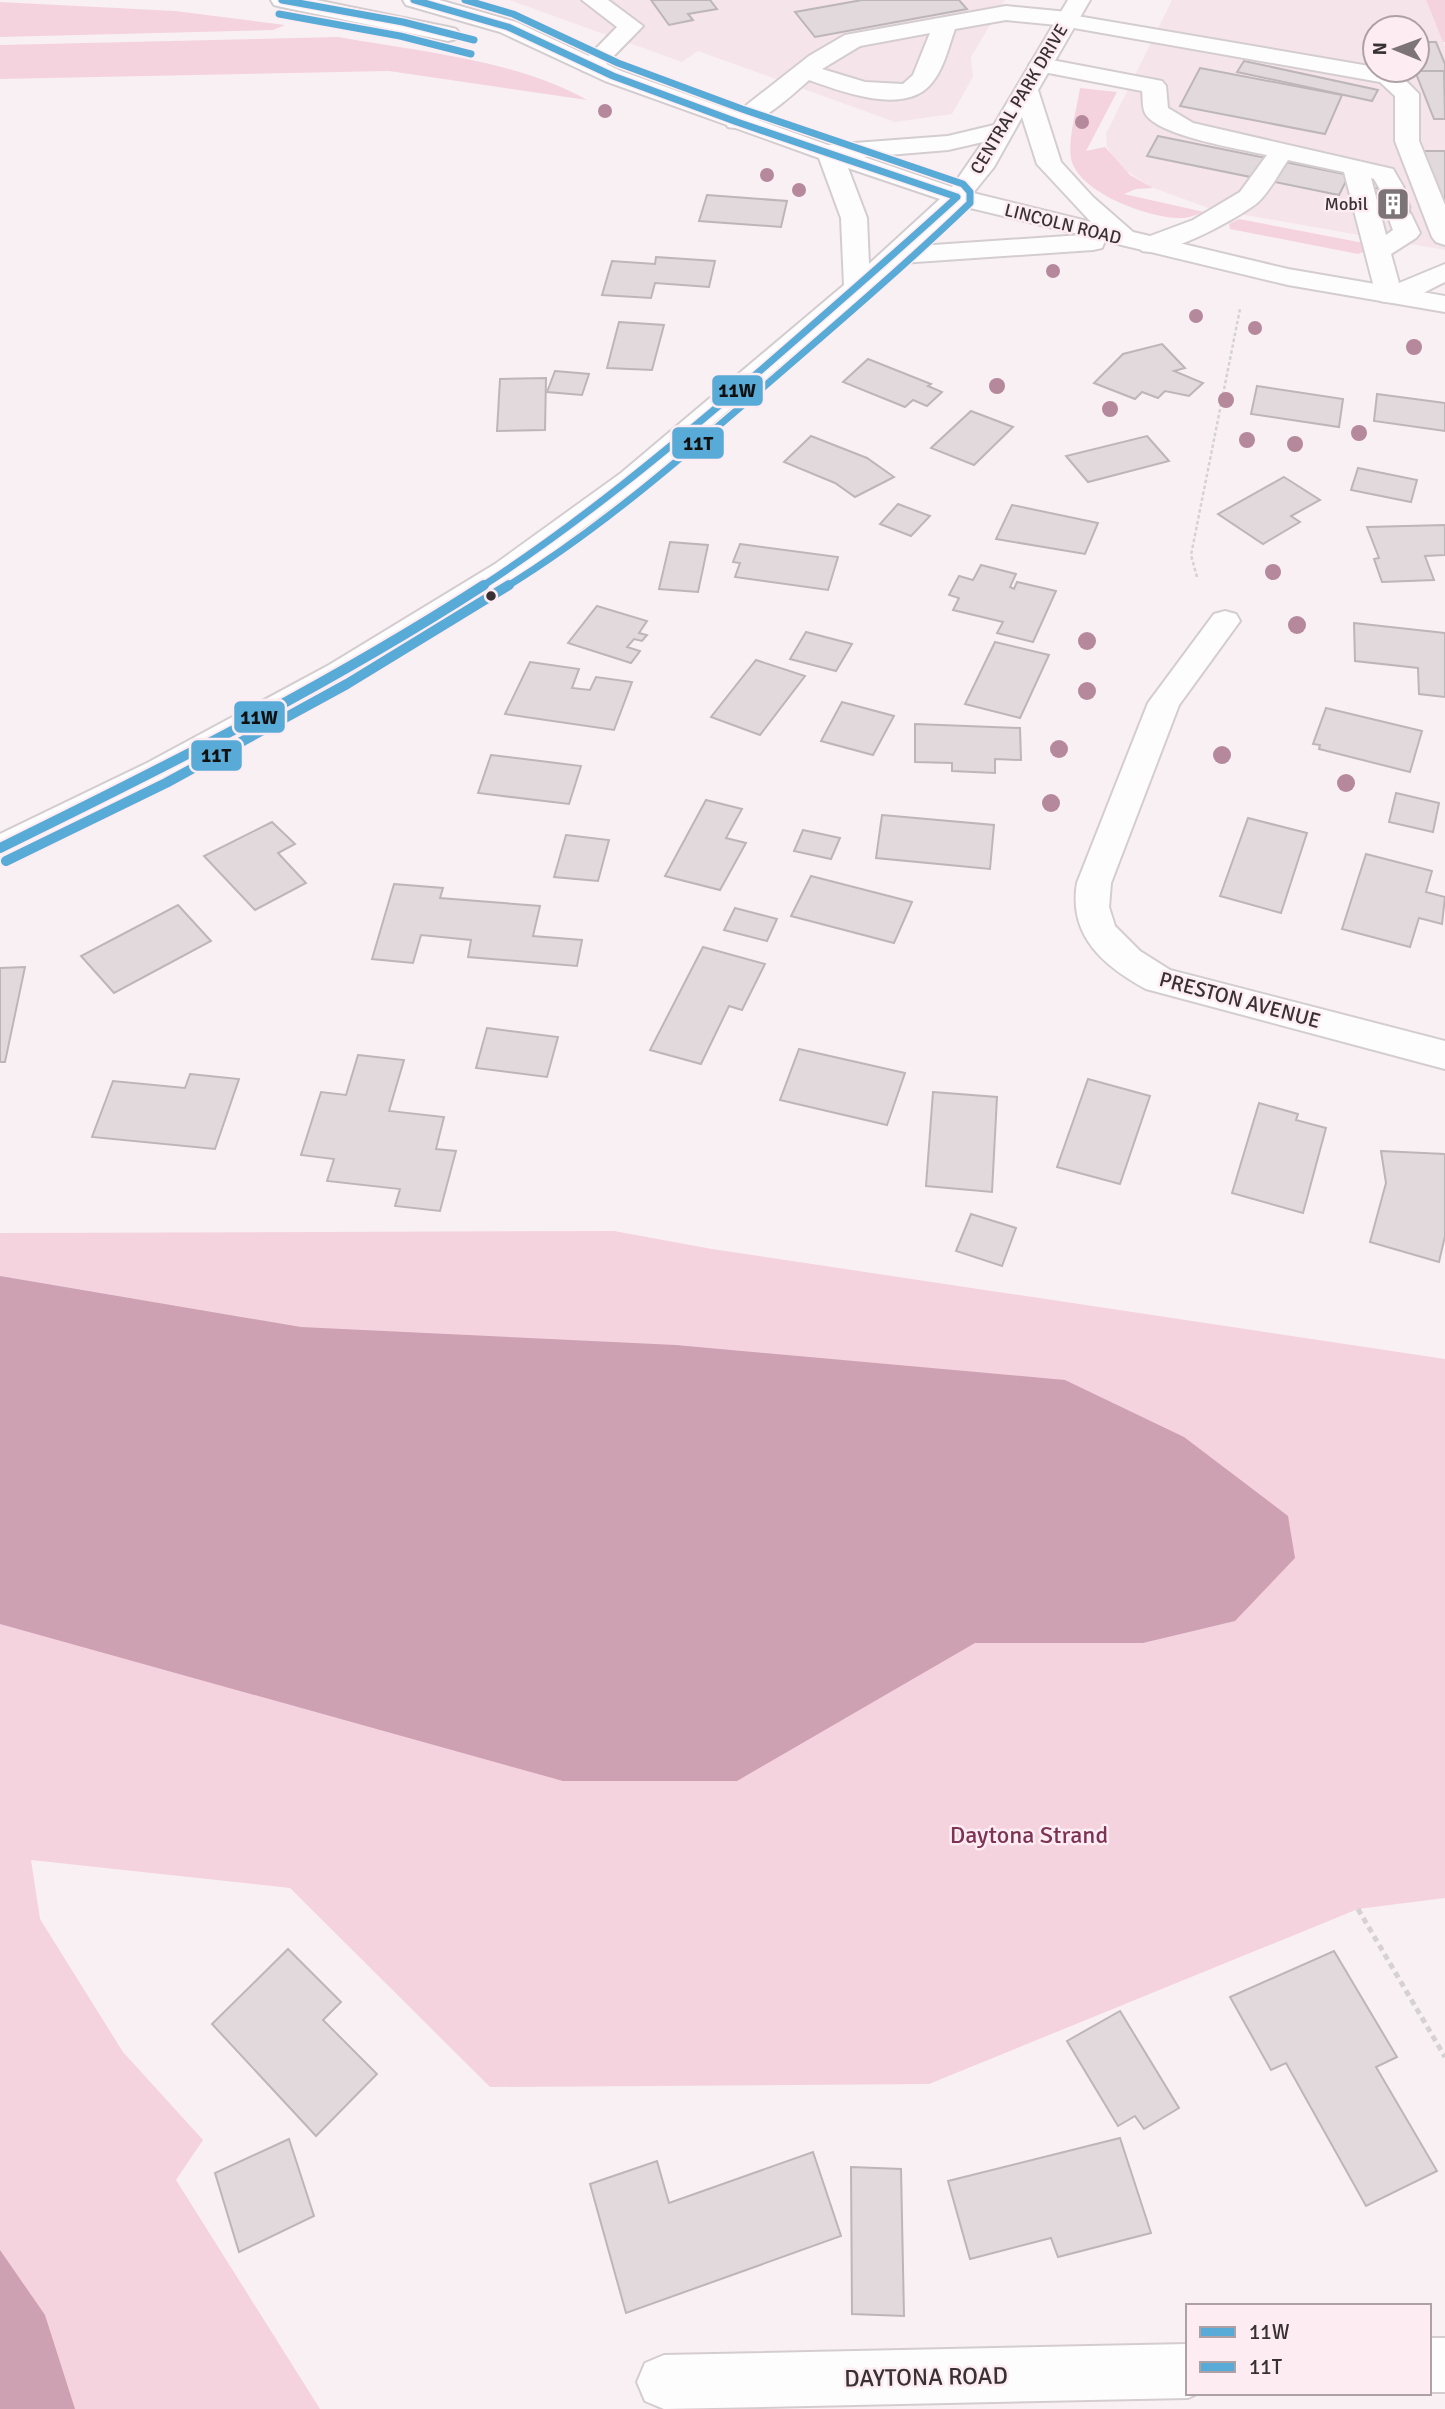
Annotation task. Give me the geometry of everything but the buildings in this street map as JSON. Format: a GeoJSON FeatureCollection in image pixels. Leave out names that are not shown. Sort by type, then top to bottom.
{"type":"FeatureCollection","features":[{"type":"Feature","properties":{"kind":"main road","name":"LINCOLN ROAD"},"geometry":{"type":"LineString","coordinates":[[282,0],[402,23],[497,48],[602,71]]}},
{"type":"Feature","properties":{"kind":"main road","name":"LINCOLN ROAD"},"geometry":{"type":"LineString","coordinates":[[414,0],[508,27],[602,71],[737,122],[957,197],[1288,277],[1445,304]]}},
{"type":"Feature","properties":{"kind":"main road"},"geometry":{"type":"LineString","coordinates":[[593,0],[631,26],[602,71]]}},
{"type":"Feature","properties":{"kind":"main road"},"geometry":{"type":"LineString","coordinates":[[737,122],[780,93],[805,71],[853,40],[1006,13],[1071,13],[1265,57],[1349,67],[1388,76],[1407,94],[1406,141],[1445,237]]}},
{"type":"Feature","properties":{"kind":"main road","name":"CENTRAL PARK DRIVE"},"geometry":{"type":"LineString","coordinates":[[0,848],[159,771],[316,685],[506,571],[631,479],[894,256],[957,197],[981,167],[1071,13]]}},
{"type":"Feature","properties":{"kind":"main road"},"geometry":{"type":"LineString","coordinates":[[805,71],[860,90],[911,89],[920,82],[945,25]]}},
{"type":"Feature","properties":{"kind":"main road"},"geometry":{"type":"LineString","coordinates":[[1041,65],[1154,86],[1156,111],[1185,129],[1384,174],[1391,188]]}},
{"type":"Feature","properties":{"kind":"main road"},"geometry":{"type":"LineString","coordinates":[[1026,89],[1049,164],[1084,202],[1139,242]]}},
{"type":"Feature","properties":{"kind":"main road"},"geometry":{"type":"LineString","coordinates":[[857,286],[854,218],[830,152],[948,143],[1002,130]]}},
{"type":"Feature","properties":{"kind":"main road"},"geometry":{"type":"LineString","coordinates":[[894,256],[1139,242],[1202,225],[1249,197],[1282,151]]}},
{"type":"Feature","properties":{"kind":"main road"},"geometry":{"type":"LineString","coordinates":[[1355,167],[1377,251],[1392,295],[1445,272]]}},
{"type":"Feature","properties":{"kind":"main road"},"geometry":{"type":"LineString","coordinates":[[1377,251],[1407,233],[1402,219]]}},
{"type":"Feature","properties":{"kind":"main road","name":"PRESTON AVENUE"},"geometry":{"type":"LineString","coordinates":[[1225,621],[1164,703],[1094,883],[1092,910],[1105,938],[1130,965],[1159,980],[1445,1055]]}},
{"type":"Feature","properties":{"kind":"main road","name":"DAYTONA ROAD"},"geometry":{"type":"LineString","coordinates":[[664,2382],[1186,2371]]}},
{"type":"Feature","properties":{"kind":"path"},"geometry":{"type":"LineString","coordinates":[[1197,577],[1191,555],[1240,309]]}},
{"type":"Feature","properties":{"kind":"path"},"geometry":{"type":"LineString","coordinates":[[1358,1909],[1445,2057]]}},
{"type":"Feature","properties":{"kind":"shaded area"},"geometry":{"type":"Polygon","coordinates":[[[509,0],[1005,0],[971,57],[973,77],[952,114],[895,122],[698,51],[682,62],[509,0]]]}},
{"type":"Feature","properties":{"kind":"shaded area"},"geometry":{"type":"Polygon","coordinates":[[[1172,0],[1426,0],[1445,46],[1445,250],[1211,209],[1151,187],[1119,166],[1107,147],[1106,134],[1172,0]]]}},
{"type":"Feature","properties":{"kind":"shaded area"},"geometry":{"type":"Polygon","coordinates":[[[0,1276],[301,1327],[676,1345],[1065,1380],[1184,1437],[1288,1516],[1295,1558],[1235,1621],[1143,1643],[975,1643],[737,1781],[563,1781],[0,1624],[0,1276]]]}},
{"type":"Feature","properties":{"kind":"shaded area"},"geometry":{"type":"Polygon","coordinates":[[[0,2250],[45,2315],[75,2409],[0,2409],[0,2250]]]}},
{"type":"Feature","properties":{"kind":"green space"},"geometry":{"type":"Polygon","coordinates":[[[1426,0],[1445,0],[1445,42],[1443,42],[1426,0]]]}},
{"type":"Feature","properties":{"kind":"green space"},"geometry":{"type":"Polygon","coordinates":[[[0,2],[175,11],[285,25],[273,30],[0,37],[0,2]]]}},
{"type":"Feature","properties":{"kind":"green space"},"geometry":{"type":"Polygon","coordinates":[[[338,37],[498,66],[559,86],[587,100],[389,71],[0,79],[0,45],[338,37]]]}},
{"type":"Feature","properties":{"kind":"green space"},"geometry":{"type":"Polygon","coordinates":[[[1080,88],[1117,92],[1086,151],[1105,147],[1130,175],[1153,188],[1136,189],[1124,194],[1204,212],[1184,218],[1136,209],[1101,193],[1076,171],[1070,150],[1080,88]]]}},
{"type":"Feature","properties":{"kind":"green space"},"geometry":{"type":"Polygon","coordinates":[[[1239,219],[1369,244],[1366,251],[1358,254],[1230,229],[1229,224],[1239,219]]]}},
{"type":"Feature","properties":{"kind":"green space","name":"Daytona Strand"},"geometry":{"type":"Polygon","coordinates":[[[614,1231],[712,1249],[1445,1359],[1445,1898],[1358,1909],[929,2084],[490,2087],[290,1888],[31,1860],[40,1919],[123,2052],[203,2140],[176,2180],[320,2409],[0,2409],[0,1233],[614,1231]]]}},
{"type":"Feature","properties":{"kind":"tunnel"},"geometry":{"type":"LineString","coordinates":[[1391,188],[1402,219]]}},
{"type":"Feature","properties":{"kind":"transit line","name":"11W"},"geometry":{"type":"LineString","coordinates":[[282,0],[403,22],[474,40]]}},
{"type":"Feature","properties":{"kind":"transit line","name":"11W"},"geometry":{"type":"LineString","coordinates":[[0,848],[130,784],[322,683],[385,647],[540,548],[634,477],[695,426],[957,197],[737,122],[613,76],[508,27],[414,0]]}},
{"type":"Feature","properties":{"kind":"transit line","name":"11T"},"geometry":{"type":"LineString","coordinates":[[6,861],[166,783],[347,684],[514,582],[584,534],[703,439],[903,267],[970,203],[970,192],[963,184],[742,109],[618,63],[513,14],[465,0]]}},
{"type":"Feature","properties":{"kind":"transit line","name":"11T"},"geometry":{"type":"LineString","coordinates":[[279,14],[400,36],[471,54]]}},
{"type":"Feature","properties":{"kind":"place","name":"Mobil"},"geometry":{"type":"Point","coordinates":[1393,204]}}]}
